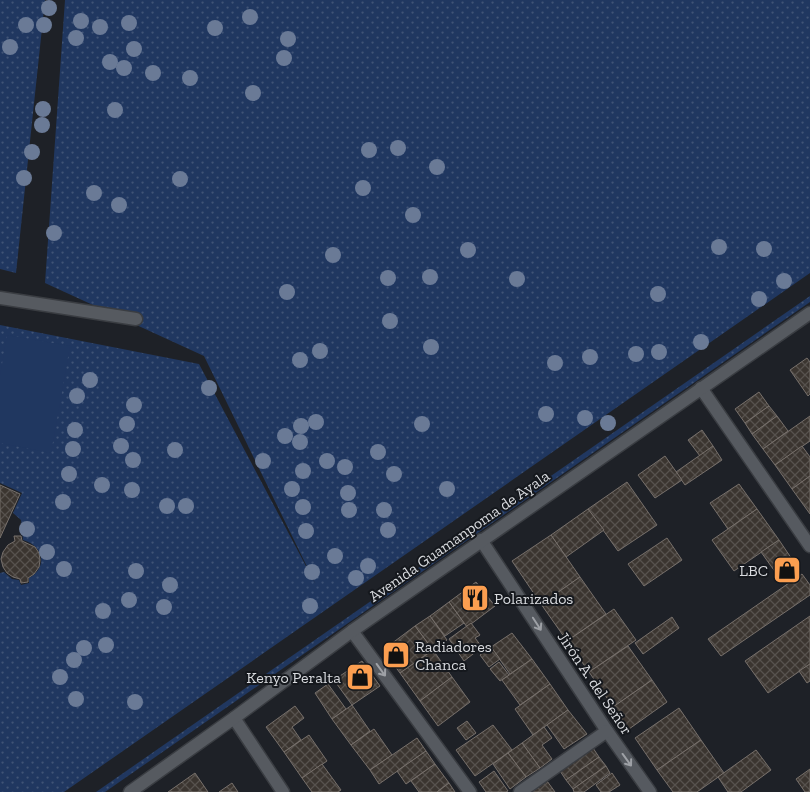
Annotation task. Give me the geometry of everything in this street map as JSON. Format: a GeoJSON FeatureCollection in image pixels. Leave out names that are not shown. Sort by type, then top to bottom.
{"type":"FeatureCollection","features":[{"type":"Feature","properties":{"kind":"street"},"geometry":{"type":"LineString","coordinates":[[0,298],[136,318]]}},
{"type":"Feature","properties":{"kind":"street","name":"Avenida Guamanpoma de Ayala"},"geometry":{"type":"LineString","coordinates":[[130,792],[481,540],[810,313]]}},
{"type":"Feature","properties":{"kind":"street"},"geometry":{"type":"LineString","coordinates":[[701,388],[810,546]]}},
{"type":"Feature","properties":{"kind":"street","name":"Jirón A. del Señor"},"geometry":{"type":"LineString","coordinates":[[481,540],[607,731],[650,792]]}},
{"type":"Feature","properties":{"kind":"street"},"geometry":{"type":"LineString","coordinates":[[352,631],[470,792]]}},
{"type":"Feature","properties":{"kind":"street"},"geometry":{"type":"LineString","coordinates":[[234,718],[283,792]]}},
{"type":"Feature","properties":{"kind":"street"},"geometry":{"type":"LineString","coordinates":[[520,792],[607,731]]}},
{"type":"Feature","properties":{"kind":"shaded area"},"geometry":{"type":"Polygon","coordinates":[[[0,0],[45,0],[16,273],[0,269],[0,0]]]}},
{"type":"Feature","properties":{"kind":"shaded area"},"geometry":{"type":"Polygon","coordinates":[[[65,0],[810,0],[810,273],[64,792],[0,792],[0,573],[4,572],[12,579],[19,580],[21,585],[29,583],[29,578],[39,568],[41,557],[35,547],[23,540],[21,520],[13,513],[22,493],[0,483],[0,325],[199,364],[316,585],[204,356],[45,283],[65,0]]]}},
{"type":"Feature","properties":{"kind":"shaded area"},"geometry":{"type":"Polygon","coordinates":[[[810,296],[810,302],[105,792],[96,792],[810,296]]]}},
{"type":"Feature","properties":{"kind":"shaded area"},"geometry":{"type":"Polygon","coordinates":[[[7,335],[70,346],[51,453],[0,443],[0,376],[7,335]]]}},
{"type":"Feature","properties":{"kind":"building"},"geometry":{"type":"Polygon","coordinates":[[[807,358],[810,362],[810,394],[808,396],[790,370],[807,358]]]}},
{"type":"Feature","properties":{"kind":"building"},"geometry":{"type":"Polygon","coordinates":[[[759,392],[769,406],[745,423],[735,409],[759,392]]]}},
{"type":"Feature","properties":{"kind":"building"},"geometry":{"type":"Polygon","coordinates":[[[769,406],[777,416],[752,434],[745,423],[769,406]]]}},
{"type":"Feature","properties":{"kind":"building"},"geometry":{"type":"Polygon","coordinates":[[[777,416],[788,431],[763,449],[752,434],[777,416]]]}},
{"type":"Feature","properties":{"kind":"building"},"geometry":{"type":"Polygon","coordinates":[[[810,416],[810,441],[775,465],[763,449],[810,416]]]}},
{"type":"Feature","properties":{"kind":"building"},"geometry":{"type":"Polygon","coordinates":[[[702,430],[713,446],[700,456],[688,440],[702,430]]]}},
{"type":"Feature","properties":{"kind":"building"},"geometry":{"type":"Polygon","coordinates":[[[713,446],[722,460],[685,485],[676,472],[713,446]]]}},
{"type":"Feature","properties":{"kind":"building"},"geometry":{"type":"Polygon","coordinates":[[[802,446],[810,457],[810,476],[792,489],[775,465],[802,446]]]}},
{"type":"Feature","properties":{"kind":"building"},"geometry":{"type":"Polygon","coordinates":[[[665,456],[682,480],[655,498],[638,475],[665,456]]]}},
{"type":"Feature","properties":{"kind":"building"},"geometry":{"type":"Polygon","coordinates":[[[810,476],[810,514],[792,489],[810,476]]]}},
{"type":"Feature","properties":{"kind":"building"},"geometry":{"type":"Polygon","coordinates":[[[627,482],[657,525],[618,551],[588,509],[627,482]]]}},
{"type":"Feature","properties":{"kind":"building"},"geometry":{"type":"Polygon","coordinates":[[[739,484],[757,509],[728,529],[710,503],[739,484]]]}},
{"type":"Feature","properties":{"kind":"building"},"geometry":{"type":"Polygon","coordinates":[[[0,485],[20,494],[0,538],[0,485]]]}},
{"type":"Feature","properties":{"kind":"building"},"geometry":{"type":"Polygon","coordinates":[[[588,509],[604,530],[566,557],[551,535],[588,509]]]}},
{"type":"Feature","properties":{"kind":"building"},"geometry":{"type":"Polygon","coordinates":[[[757,509],[779,540],[734,571],[712,540],[757,509]]]}},
{"type":"Feature","properties":{"kind":"building"},"geometry":{"type":"Polygon","coordinates":[[[551,535],[580,577],[541,604],[512,561],[551,535]]]}},
{"type":"Feature","properties":{"kind":"building"},"geometry":{"type":"Polygon","coordinates":[[[14,536],[21,536],[22,541],[35,547],[39,553],[39,567],[28,578],[28,582],[21,583],[20,579],[7,573],[3,567],[1,559],[3,552],[8,545],[15,541],[14,536]]]}},
{"type":"Feature","properties":{"kind":"building"},"geometry":{"type":"Polygon","coordinates":[[[667,538],[682,560],[644,586],[628,564],[667,538]]]}},
{"type":"Feature","properties":{"kind":"building"},"geometry":{"type":"Polygon","coordinates":[[[779,540],[798,568],[781,580],[761,552],[779,540]]]}},
{"type":"Feature","properties":{"kind":"building"},"geometry":{"type":"Polygon","coordinates":[[[802,574],[810,585],[810,595],[721,656],[708,639],[802,574]]]}},
{"type":"Feature","properties":{"kind":"building"},"geometry":{"type":"Polygon","coordinates":[[[580,577],[606,614],[567,641],[541,604],[580,577]]]}},
{"type":"Feature","properties":{"kind":"building"},"geometry":{"type":"Polygon","coordinates":[[[476,582],[495,606],[467,627],[449,602],[476,582]]]}},
{"type":"Feature","properties":{"kind":"building"},"geometry":{"type":"Polygon","coordinates":[[[449,602],[464,623],[445,636],[430,616],[449,602]]]}},
{"type":"Feature","properties":{"kind":"building"},"geometry":{"type":"Polygon","coordinates":[[[614,609],[636,640],[589,672],[567,641],[614,609]]]}},
{"type":"Feature","properties":{"kind":"building"},"geometry":{"type":"Polygon","coordinates":[[[430,616],[447,640],[433,650],[415,626],[430,616]]]}},
{"type":"Feature","properties":{"kind":"building"},"geometry":{"type":"Polygon","coordinates":[[[810,616],[810,664],[768,693],[745,661],[810,616]]]}},
{"type":"Feature","properties":{"kind":"building"},"geometry":{"type":"Polygon","coordinates":[[[672,617],[679,628],[643,654],[635,643],[672,617]]]}},
{"type":"Feature","properties":{"kind":"building"},"geometry":{"type":"Polygon","coordinates":[[[471,623],[480,635],[475,638],[482,647],[464,661],[449,639],[471,623]]]}},
{"type":"Feature","properties":{"kind":"building"},"geometry":{"type":"Polygon","coordinates":[[[415,626],[433,650],[400,673],[383,650],[415,626]]]}},
{"type":"Feature","properties":{"kind":"building"},"geometry":{"type":"Polygon","coordinates":[[[512,633],[532,659],[510,674],[491,647],[512,633]]]}},
{"type":"Feature","properties":{"kind":"building"},"geometry":{"type":"Polygon","coordinates":[[[628,646],[652,680],[613,707],[589,672],[628,646]]]}},
{"type":"Feature","properties":{"kind":"building"},"geometry":{"type":"Polygon","coordinates":[[[491,647],[500,659],[489,667],[480,655],[491,647]]]}},
{"type":"Feature","properties":{"kind":"building"},"geometry":{"type":"Polygon","coordinates":[[[433,650],[452,677],[420,701],[400,673],[433,650]]]}},
{"type":"Feature","properties":{"kind":"building"},"geometry":{"type":"Polygon","coordinates":[[[532,659],[550,684],[520,705],[502,680],[532,659]]]}},
{"type":"Feature","properties":{"kind":"building"},"geometry":{"type":"Polygon","coordinates":[[[362,661],[380,686],[352,705],[334,680],[362,661]]]}},
{"type":"Feature","properties":{"kind":"building"},"geometry":{"type":"Polygon","coordinates":[[[499,662],[509,675],[500,681],[490,669],[499,662]]]}},
{"type":"Feature","properties":{"kind":"building"},"geometry":{"type":"Polygon","coordinates":[[[810,664],[810,681],[807,683],[799,671],[810,664]]]}},
{"type":"Feature","properties":{"kind":"building"},"geometry":{"type":"Polygon","coordinates":[[[452,677],[470,702],[438,726],[420,701],[452,677]]]}},
{"type":"Feature","properties":{"kind":"building"},"geometry":{"type":"Polygon","coordinates":[[[652,680],[667,702],[629,729],[613,707],[652,680]]]}},
{"type":"Feature","properties":{"kind":"building"},"geometry":{"type":"Polygon","coordinates":[[[328,684],[346,709],[332,719],[315,693],[328,684]]]}},
{"type":"Feature","properties":{"kind":"building"},"geometry":{"type":"Polygon","coordinates":[[[550,684],[568,710],[533,735],[515,709],[550,684]]]}},
{"type":"Feature","properties":{"kind":"building"},"geometry":{"type":"Polygon","coordinates":[[[352,705],[370,731],[351,745],[332,719],[352,705]]]}},
{"type":"Feature","properties":{"kind":"building"},"geometry":{"type":"Polygon","coordinates":[[[295,706],[304,718],[292,727],[301,740],[284,752],[266,727],[295,706]]]}},
{"type":"Feature","properties":{"kind":"building"},"geometry":{"type":"Polygon","coordinates":[[[679,708],[701,740],[657,770],[635,738],[679,708]]]}},
{"type":"Feature","properties":{"kind":"building"},"geometry":{"type":"Polygon","coordinates":[[[568,710],[587,734],[564,749],[547,725],[568,710]]]}},
{"type":"Feature","properties":{"kind":"building"},"geometry":{"type":"Polygon","coordinates":[[[467,721],[476,733],[466,740],[457,728],[467,721]]]}},
{"type":"Feature","properties":{"kind":"building"},"geometry":{"type":"Polygon","coordinates":[[[493,725],[512,750],[475,776],[456,750],[493,725]]]}},
{"type":"Feature","properties":{"kind":"building"},"geometry":{"type":"Polygon","coordinates":[[[544,727],[552,738],[542,745],[552,759],[540,768],[522,743],[544,727]]]}},
{"type":"Feature","properties":{"kind":"building"},"geometry":{"type":"Polygon","coordinates":[[[374,729],[392,755],[370,770],[351,745],[374,729]]]}},
{"type":"Feature","properties":{"kind":"building"},"geometry":{"type":"Polygon","coordinates":[[[309,735],[327,761],[302,778],[284,752],[309,735]]]}},
{"type":"Feature","properties":{"kind":"building"},"geometry":{"type":"Polygon","coordinates":[[[417,738],[426,751],[379,784],[370,770],[417,738]]]}},
{"type":"Feature","properties":{"kind":"building"},"geometry":{"type":"Polygon","coordinates":[[[701,740],[724,773],[697,792],[673,792],[657,770],[701,740]]]}},
{"type":"Feature","properties":{"kind":"building"},"geometry":{"type":"Polygon","coordinates":[[[522,743],[540,768],[526,777],[508,753],[522,743]]]}},
{"type":"Feature","properties":{"kind":"building"},"geometry":{"type":"Polygon","coordinates":[[[593,748],[599,757],[566,780],[560,771],[593,748]]]}},
{"type":"Feature","properties":{"kind":"building"},"geometry":{"type":"Polygon","coordinates":[[[756,750],[771,770],[741,792],[728,792],[718,777],[756,750]]]}},
{"type":"Feature","properties":{"kind":"building"},"geometry":{"type":"Polygon","coordinates":[[[426,751],[435,764],[406,784],[397,771],[426,751]]]}},
{"type":"Feature","properties":{"kind":"building"},"geometry":{"type":"Polygon","coordinates":[[[508,753],[526,777],[510,789],[493,764],[508,753]]]}},
{"type":"Feature","properties":{"kind":"building"},"geometry":{"type":"Polygon","coordinates":[[[599,757],[606,766],[573,789],[566,780],[599,757]]]}},
{"type":"Feature","properties":{"kind":"building"},"geometry":{"type":"Polygon","coordinates":[[[322,764],[341,790],[338,792],[312,792],[302,778],[322,764]]]}},
{"type":"Feature","properties":{"kind":"building"},"geometry":{"type":"Polygon","coordinates":[[[435,764],[449,783],[437,792],[419,792],[411,781],[435,764]]]}},
{"type":"Feature","properties":{"kind":"building"},"geometry":{"type":"Polygon","coordinates":[[[606,766],[610,773],[584,792],[574,792],[573,789],[606,766]]]}},
{"type":"Feature","properties":{"kind":"building"},"geometry":{"type":"Polygon","coordinates":[[[810,769],[810,792],[805,792],[796,779],[810,769]]]}},
{"type":"Feature","properties":{"kind":"building"},"geometry":{"type":"Polygon","coordinates":[[[494,771],[508,791],[486,792],[479,782],[494,771]]]}},
{"type":"Feature","properties":{"kind":"building"},"geometry":{"type":"Polygon","coordinates":[[[195,773],[208,792],[168,792],[195,773]]]}},
{"type":"Feature","properties":{"kind":"building"},"geometry":{"type":"Polygon","coordinates":[[[612,773],[620,785],[609,792],[601,792],[596,785],[612,773]]]}},
{"type":"Feature","properties":{"kind":"building"},"geometry":{"type":"Polygon","coordinates":[[[547,781],[555,792],[532,792],[547,781]]]}},
{"type":"Feature","properties":{"kind":"building"},"geometry":{"type":"Polygon","coordinates":[[[232,783],[238,792],[219,792],[232,783]]]}},
{"type":"Feature","properties":{"kind":"building"},"geometry":{"type":"Polygon","coordinates":[[[449,783],[455,792],[437,792],[449,783]]]}},
{"type":"Feature","properties":{"kind":"place","name":"LBC"},"geometry":{"type":"Point","coordinates":[787,570]}},
{"type":"Feature","properties":{"kind":"place","name":"Polarizados"},"geometry":{"type":"Point","coordinates":[475,598]}},
{"type":"Feature","properties":{"kind":"place","name":"Radiadores Chanca"},"geometry":{"type":"Point","coordinates":[396,655]}},
{"type":"Feature","properties":{"kind":"place","name":"Kenyo Peralta"},"geometry":{"type":"Point","coordinates":[360,677]}}]}
